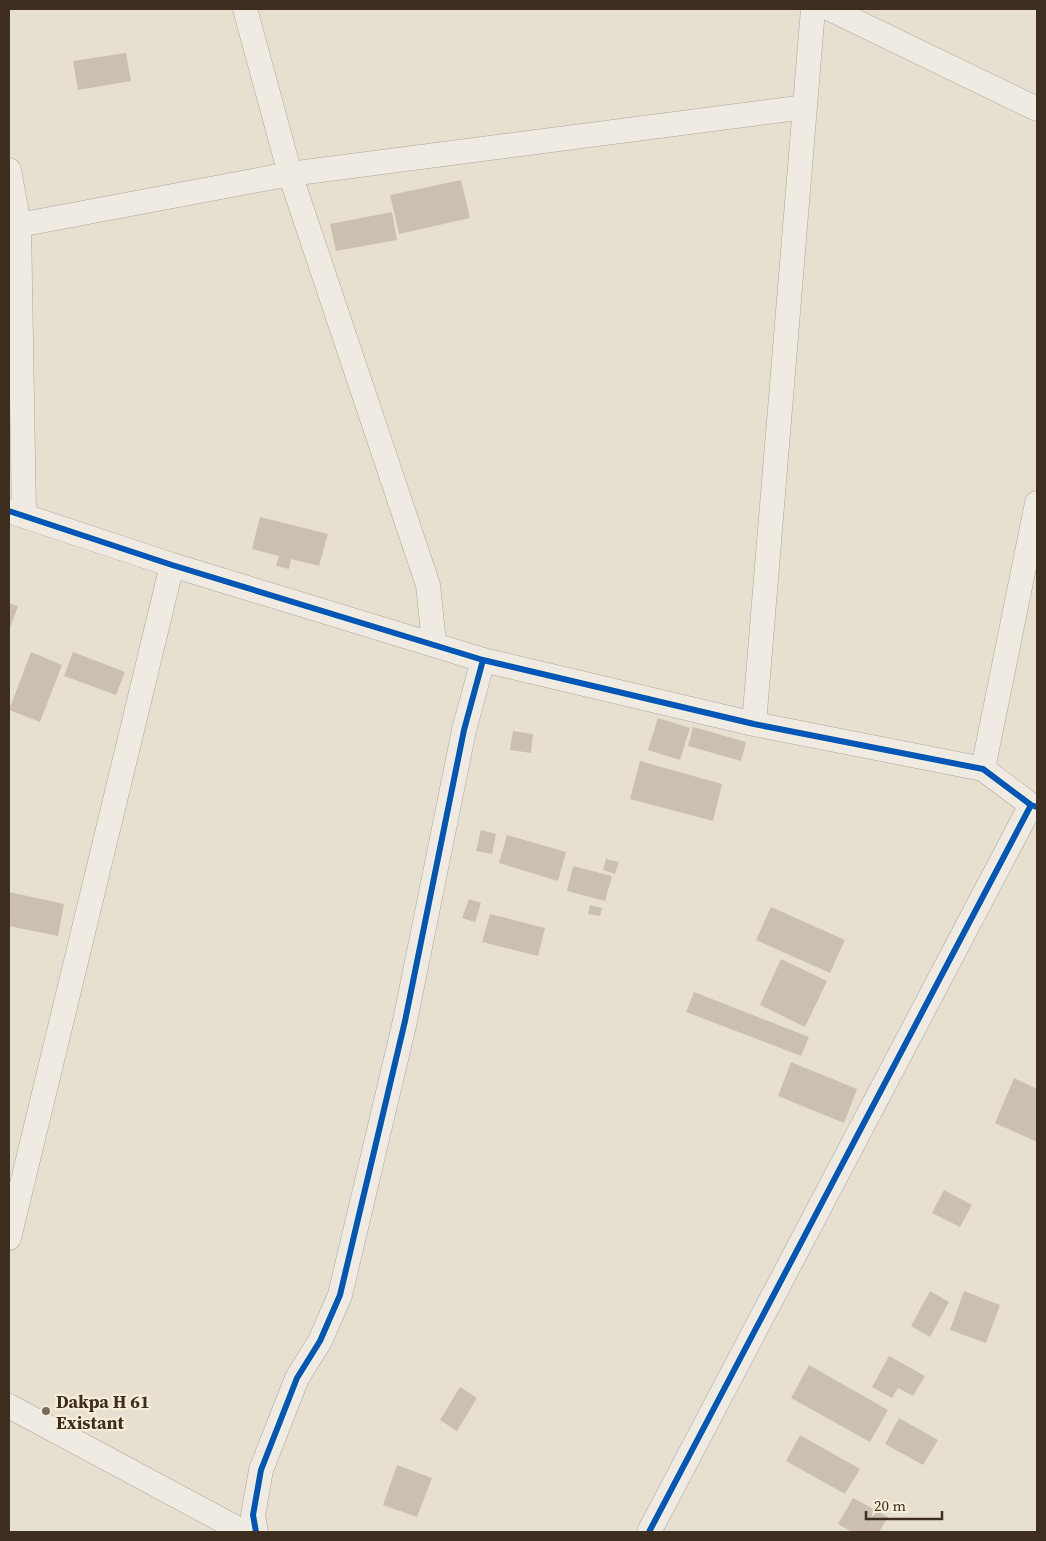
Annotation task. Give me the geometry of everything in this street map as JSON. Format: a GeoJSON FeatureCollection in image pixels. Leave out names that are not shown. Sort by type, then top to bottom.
{"type":"FeatureCollection","features":[{"type":"Feature","properties":{"kind":"street"},"geometry":{"type":"LineString","coordinates":[[245,9],[290,174],[428,585],[434,643]]}},
{"type":"Feature","properties":{"kind":"street"},"geometry":{"type":"LineString","coordinates":[[754,724],[813,9]]}},
{"type":"Feature","properties":{"kind":"street"},"geometry":{"type":"LineString","coordinates":[[830,9],[1037,109]]}},
{"type":"Feature","properties":{"kind":"street"},"geometry":{"type":"LineString","coordinates":[[18,225],[290,174],[805,107]]}},
{"type":"Feature","properties":{"kind":"street"},"geometry":{"type":"LineString","coordinates":[[9,170],[18,225],[17,514],[172,565],[434,643],[483,660],[754,724],[982,769],[1034,806],[649,1532]]}},
{"type":"Feature","properties":{"kind":"street"},"geometry":{"type":"LineString","coordinates":[[982,769],[1037,503]]}},
{"type":"Feature","properties":{"kind":"street"},"geometry":{"type":"LineString","coordinates":[[9,1238],[172,565]]}},
{"type":"Feature","properties":{"kind":"street"},"geometry":{"type":"LineString","coordinates":[[256,1532],[253,1515],[261,1470],[298,1378],[320,1341],[340,1295],[405,1021],[464,730],[483,660]]}},
{"type":"Feature","properties":{"kind":"street"},"geometry":{"type":"LineString","coordinates":[[9,1406],[244,1532]]}},
{"type":"Feature","properties":{"kind":"building"},"geometry":{"type":"Polygon","coordinates":[[[126,53],[131,81],[78,90],[73,61],[126,53]]]}},
{"type":"Feature","properties":{"kind":"building"},"geometry":{"type":"Polygon","coordinates":[[[461,180],[470,218],[399,234],[390,195],[461,180]]]}},
{"type":"Feature","properties":{"kind":"building"},"geometry":{"type":"Polygon","coordinates":[[[392,212],[397,240],[336,251],[330,224],[392,212]]]}},
{"type":"Feature","properties":{"kind":"building"},"geometry":{"type":"Polygon","coordinates":[[[260,517],[328,534],[319,566],[291,559],[289,569],[276,566],[279,556],[252,549],[260,517]]]}},
{"type":"Feature","properties":{"kind":"building"},"geometry":{"type":"Polygon","coordinates":[[[9,603],[18,606],[9,631],[9,603]]]}},
{"type":"Feature","properties":{"kind":"building"},"geometry":{"type":"Polygon","coordinates":[[[31,652],[62,665],[40,722],[9,710],[31,652]]]}},
{"type":"Feature","properties":{"kind":"building"},"geometry":{"type":"Polygon","coordinates":[[[73,652],[125,672],[116,695],[64,676],[73,652]]]}},
{"type":"Feature","properties":{"kind":"building"},"geometry":{"type":"Polygon","coordinates":[[[658,718],[690,728],[680,760],[648,750],[658,718]]]}},
{"type":"Feature","properties":{"kind":"building"},"geometry":{"type":"Polygon","coordinates":[[[693,727],[746,742],[741,761],[688,746],[693,727]]]}},
{"type":"Feature","properties":{"kind":"building"},"geometry":{"type":"Polygon","coordinates":[[[513,731],[533,734],[531,753],[510,750],[513,731]]]}},
{"type":"Feature","properties":{"kind":"building"},"geometry":{"type":"Polygon","coordinates":[[[640,761],[722,784],[713,821],[630,799],[640,761]]]}},
{"type":"Feature","properties":{"kind":"building"},"geometry":{"type":"Polygon","coordinates":[[[481,830],[496,834],[492,854],[476,851],[481,830]]]}},
{"type":"Feature","properties":{"kind":"building"},"geometry":{"type":"Polygon","coordinates":[[[507,835],[566,852],[558,881],[499,863],[507,835]]]}},
{"type":"Feature","properties":{"kind":"building"},"geometry":{"type":"Polygon","coordinates":[[[606,859],[619,862],[615,874],[603,870],[606,859]]]}},
{"type":"Feature","properties":{"kind":"building"},"geometry":{"type":"Polygon","coordinates":[[[573,866],[612,876],[605,901],[567,891],[573,866]]]}},
{"type":"Feature","properties":{"kind":"building"},"geometry":{"type":"Polygon","coordinates":[[[9,892],[64,904],[58,936],[9,926],[9,892]]]}},
{"type":"Feature","properties":{"kind":"building"},"geometry":{"type":"Polygon","coordinates":[[[469,899],[481,903],[475,922],[462,918],[469,899]]]}},
{"type":"Feature","properties":{"kind":"building"},"geometry":{"type":"Polygon","coordinates":[[[590,905],[602,908],[600,916],[588,914],[590,905]]]}},
{"type":"Feature","properties":{"kind":"building"},"geometry":{"type":"Polygon","coordinates":[[[771,907],[845,940],[830,973],[756,940],[771,907]]]}},
{"type":"Feature","properties":{"kind":"building"},"geometry":{"type":"Polygon","coordinates":[[[490,914],[545,928],[538,956],[482,942],[490,914]]]}},
{"type":"Feature","properties":{"kind":"building"},"geometry":{"type":"Polygon","coordinates":[[[781,959],[827,981],[805,1027],[760,1005],[781,959]]]}},
{"type":"Feature","properties":{"kind":"building"},"geometry":{"type":"Polygon","coordinates":[[[694,992],[809,1037],[801,1056],[686,1012],[694,992]]]}},
{"type":"Feature","properties":{"kind":"building"},"geometry":{"type":"Polygon","coordinates":[[[791,1062],[857,1089],[844,1123],[778,1096],[791,1062]]]}},
{"type":"Feature","properties":{"kind":"building"},"geometry":{"type":"Polygon","coordinates":[[[1014,1078],[1037,1089],[1037,1142],[995,1123],[1014,1078]]]}},
{"type":"Feature","properties":{"kind":"building"},"geometry":{"type":"Polygon","coordinates":[[[944,1190],[972,1205],[960,1227],[932,1213],[944,1190]]]}},
{"type":"Feature","properties":{"kind":"building"},"geometry":{"type":"Polygon","coordinates":[[[930,1291],[949,1302],[930,1337],[911,1326],[930,1291]]]}},
{"type":"Feature","properties":{"kind":"building"},"geometry":{"type":"Polygon","coordinates":[[[964,1291],[1000,1305],[986,1343],[950,1330],[964,1291]]]}},
{"type":"Feature","properties":{"kind":"building"},"geometry":{"type":"Polygon","coordinates":[[[889,1356],[925,1376],[913,1396],[898,1388],[892,1398],[872,1387],[889,1356]]]}},
{"type":"Feature","properties":{"kind":"building"},"geometry":{"type":"Polygon","coordinates":[[[809,1365],[888,1410],[870,1442],[791,1398],[809,1365]]]}},
{"type":"Feature","properties":{"kind":"building"},"geometry":{"type":"Polygon","coordinates":[[[460,1387],[477,1398],[457,1431],[440,1420],[460,1387]]]}},
{"type":"Feature","properties":{"kind":"building"},"geometry":{"type":"Polygon","coordinates":[[[899,1418],[938,1440],[923,1465],[885,1444],[899,1418]]]}},
{"type":"Feature","properties":{"kind":"building"},"geometry":{"type":"Polygon","coordinates":[[[800,1435],[860,1469],[845,1494],[786,1461],[800,1435]]]}},
{"type":"Feature","properties":{"kind":"building"},"geometry":{"type":"Polygon","coordinates":[[[397,1465],[432,1478],[417,1517],[383,1505],[397,1465]]]}},
{"type":"Feature","properties":{"kind":"building"},"geometry":{"type":"Polygon","coordinates":[[[853,1498],[888,1517],[879,1532],[852,1532],[838,1524],[853,1498]]]}},
{"type":"Feature","properties":{"kind":"cycle path"},"geometry":{"type":"LineString","coordinates":[[9,511],[172,565],[483,660],[754,724],[983,769],[1031,805],[1037,807]]}},
{"type":"Feature","properties":{"kind":"cycle path"},"geometry":{"type":"LineString","coordinates":[[256,1532],[253,1515],[261,1470],[297,1378],[320,1341],[340,1295],[405,1021],[464,730],[483,660]]}},
{"type":"Feature","properties":{"kind":"cycle path"},"geometry":{"type":"LineString","coordinates":[[649,1532],[1031,805]]}},
{"type":"Feature","properties":{"kind":"place","name":"Dakpa H 61 Existant"},"geometry":{"type":"Point","coordinates":[46,1411]}}]}
